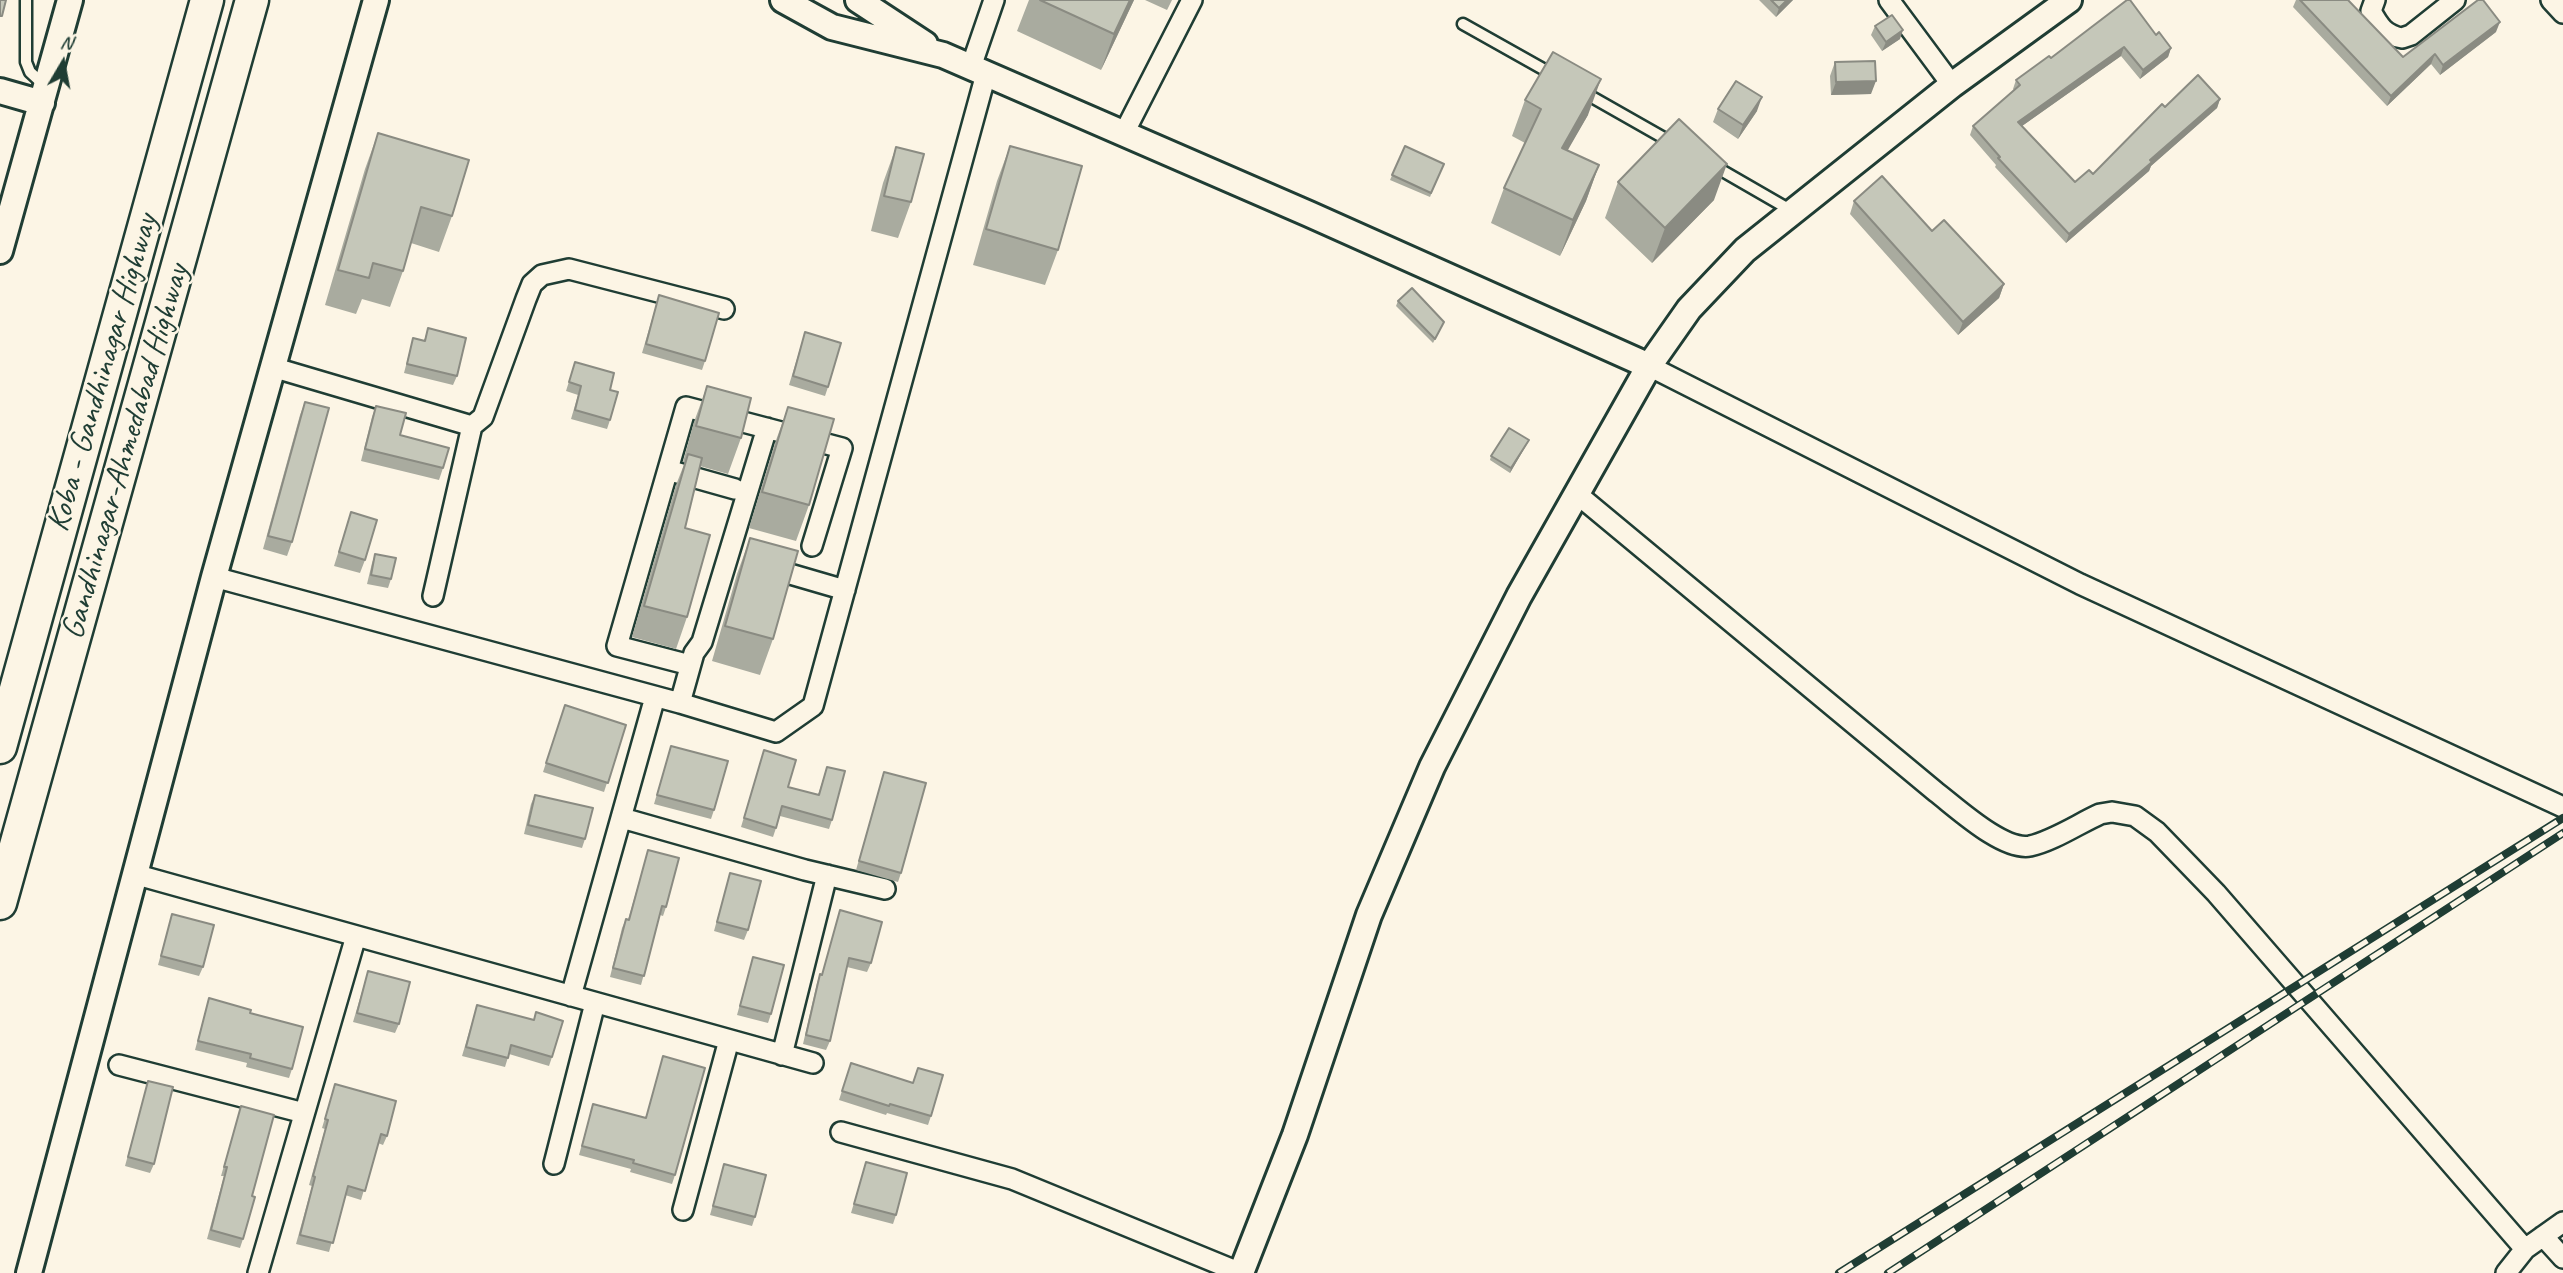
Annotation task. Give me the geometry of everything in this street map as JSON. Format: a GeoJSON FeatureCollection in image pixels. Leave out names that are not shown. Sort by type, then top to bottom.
{"type":"FeatureCollection","features":[{"type":"Feature","properties":{"kind":"main road","name":"Koba - Gandhinagar Highway"},"geometry":{"type":"LineString","coordinates":[[0,747],[9,688],[207,0]]}},
{"type":"Feature","properties":{"kind":"main road","name":"Gandhinagar-Ahmedabad Highway"},"geometry":{"type":"LineString","coordinates":[[0,903],[252,0]]}},
{"type":"Feature","properties":{"kind":"street"},"geometry":{"type":"LineString","coordinates":[[0,251],[70,0]]}},
{"type":"Feature","properties":{"kind":"street"},"geometry":{"type":"LineString","coordinates":[[29,1273],[214,577],[376,0]]}},
{"type":"Feature","properties":{"kind":"street"},"geometry":{"type":"LineString","coordinates":[[783,0],[832,27],[943,55]]}},
{"type":"Feature","properties":{"kind":"street"},"geometry":{"type":"LineString","coordinates":[[858,0],[943,55],[1649,366],[2080,584],[2563,807]]}},
{"type":"Feature","properties":{"kind":"street"},"geometry":{"type":"LineString","coordinates":[[214,577],[680,703],[776,732],[813,706],[979,71],[994,0]]}},
{"type":"Feature","properties":{"kind":"street"},"geometry":{"type":"LineString","coordinates":[[1124,134],[1192,0]]}},
{"type":"Feature","properties":{"kind":"street"},"geometry":{"type":"LineString","coordinates":[[1889,0],[1952,85]]}},
{"type":"Feature","properties":{"kind":"street"},"geometry":{"type":"LineString","coordinates":[[841,1132],[1012,1179],[1241,1273],[1295,1135],[1369,915],[1432,767],[1519,596],[1649,366],[1689,309],[1745,250],[1952,85],[2069,0]]}},
{"type":"Feature","properties":{"kind":"street"},"geometry":{"type":"LineString","coordinates":[[2375,0],[2371,11],[2376,22],[2385,32],[2402,38],[2411,35],[2455,0]]}},
{"type":"Feature","properties":{"kind":"street"},"geometry":{"type":"LineString","coordinates":[[2551,0],[2563,13]]}},
{"type":"Feature","properties":{"kind":"street"},"geometry":{"type":"LineString","coordinates":[[0,91],[44,95]]}},
{"type":"Feature","properties":{"kind":"street"},"geometry":{"type":"LineString","coordinates":[[433,596],[472,426],[482,417],[532,284],[542,275],[569,269],[724,309]]}},
{"type":"Feature","properties":{"kind":"street"},"geometry":{"type":"LineString","coordinates":[[272,367],[472,426]]}},
{"type":"Feature","properties":{"kind":"street"},"geometry":{"type":"LineString","coordinates":[[692,659],[617,646],[686,407],[842,448],[812,546]]}},
{"type":"Feature","properties":{"kind":"street"},"geometry":{"type":"LineString","coordinates":[[680,703],[692,659],[702,642],[760,426]]}},
{"type":"Feature","properties":{"kind":"street"},"geometry":{"type":"LineString","coordinates":[[692,659],[689,638],[734,489],[760,426]]}},
{"type":"Feature","properties":{"kind":"street"},"geometry":{"type":"LineString","coordinates":[[667,470],[734,489]]}},
{"type":"Feature","properties":{"kind":"street"},"geometry":{"type":"LineString","coordinates":[[1577,494],[1936,792],[1997,837],[2013,845],[2028,847],[2100,814],[2112,812],[2135,816],[2157,832],[2216,893],[2525,1249]]}},
{"type":"Feature","properties":{"kind":"street"},"geometry":{"type":"LineString","coordinates":[[758,564],[845,590]]}},
{"type":"Feature","properties":{"kind":"street"},"geometry":{"type":"LineString","coordinates":[[571,996],[655,697]]}},
{"type":"Feature","properties":{"kind":"street"},"geometry":{"type":"LineString","coordinates":[[622,818],[885,889]]}},
{"type":"Feature","properties":{"kind":"street"},"geometry":{"type":"LineString","coordinates":[[134,874],[813,1063]]}},
{"type":"Feature","properties":{"kind":"street"},"geometry":{"type":"LineString","coordinates":[[782,1055],[827,875]]}},
{"type":"Feature","properties":{"kind":"street"},"geometry":{"type":"LineString","coordinates":[[258,1273],[356,936]]}},
{"type":"Feature","properties":{"kind":"street"},"geometry":{"type":"LineString","coordinates":[[554,1164],[595,1003]]}},
{"type":"Feature","properties":{"kind":"street"},"geometry":{"type":"LineString","coordinates":[[683,1210],[729,1040]]}},
{"type":"Feature","properties":{"kind":"street"},"geometry":{"type":"LineString","coordinates":[[119,1065],[304,1113]]}},
{"type":"Feature","properties":{"kind":"street"},"geometry":{"type":"LineString","coordinates":[[2506,1273],[2525,1249],[2563,1222]]}},
{"type":"Feature","properties":{"kind":"street"},"geometry":{"type":"LineString","coordinates":[[2543,1236],[2563,1258]]}},
{"type":"Feature","properties":{"kind":"lane"},"geometry":{"type":"LineString","coordinates":[[26,0],[26,62],[44,95]]}},
{"type":"Feature","properties":{"kind":"lane"},"geometry":{"type":"LineString","coordinates":[[1463,24],[1557,77]]}},
{"type":"Feature","properties":{"kind":"lane"},"geometry":{"type":"LineString","coordinates":[[1569,84],[1675,144]]}},
{"type":"Feature","properties":{"kind":"lane"},"geometry":{"type":"LineString","coordinates":[[1699,158],[1793,211]]}},
{"type":"Feature","properties":{"kind":"building"},"geometry":{"type":"Polygon","coordinates":[[[0,0],[6,0],[2,16],[0,16],[0,0]]]}},
{"type":"Feature","properties":{"kind":"building"},"geometry":{"type":"Polygon","coordinates":[[[1040,0],[1130,0],[1114,34],[1040,0]]]}},
{"type":"Feature","properties":{"kind":"building"},"geometry":{"type":"Polygon","coordinates":[[[1771,0],[1787,0],[1779,8],[1771,0]]]}},
{"type":"Feature","properties":{"kind":"building"},"geometry":{"type":"Polygon","coordinates":[[[2130,0],[2156,35],[2159,32],[2171,48],[2143,70],[2124,47],[2018,122],[2075,182],[2089,170],[2093,174],[2162,104],[2165,107],[2198,75],[2220,99],[2069,234],[1998,158],[2000,157],[1973,126],[2020,85],[2016,80],[2049,56],[2051,58],[2130,0]]]}},
{"type":"Feature","properties":{"kind":"building"},"geometry":{"type":"Polygon","coordinates":[[[2300,0],[2348,0],[2403,57],[2478,0],[2483,0],[2500,22],[2443,65],[2435,54],[2391,96],[2300,0]]]}},
{"type":"Feature","properties":{"kind":"building"},"geometry":{"type":"Polygon","coordinates":[[[1892,15],[1903,30],[1886,42],[1875,26],[1892,15]]]}},
{"type":"Feature","properties":{"kind":"building"},"geometry":{"type":"Polygon","coordinates":[[[1553,52],[1601,79],[1562,148],[1599,165],[1573,220],[1504,188],[1541,109],[1525,100],[1553,52]]]}},
{"type":"Feature","properties":{"kind":"building"},"geometry":{"type":"Polygon","coordinates":[[[1875,61],[1876,81],[1836,82],[1835,62],[1875,61]]]}},
{"type":"Feature","properties":{"kind":"building"},"geometry":{"type":"Polygon","coordinates":[[[1736,81],[1762,97],[1743,125],[1718,109],[1736,81]]]}},
{"type":"Feature","properties":{"kind":"building"},"geometry":{"type":"Polygon","coordinates":[[[1679,119],[1727,164],[1665,228],[1618,182],[1679,119]]]}},
{"type":"Feature","properties":{"kind":"building"},"geometry":{"type":"Polygon","coordinates":[[[378,133],[469,160],[452,216],[421,207],[403,271],[373,263],[369,278],[338,270],[378,133]]]}},
{"type":"Feature","properties":{"kind":"building"},"geometry":{"type":"Polygon","coordinates":[[[1010,146],[1082,166],[1058,250],[986,229],[1010,146]]]}},
{"type":"Feature","properties":{"kind":"building"},"geometry":{"type":"Polygon","coordinates":[[[1405,146],[1444,164],[1431,193],[1392,175],[1405,146]]]}},
{"type":"Feature","properties":{"kind":"building"},"geometry":{"type":"Polygon","coordinates":[[[896,147],[924,154],[911,202],[884,196],[896,147]]]}},
{"type":"Feature","properties":{"kind":"building"},"geometry":{"type":"Polygon","coordinates":[[[1882,176],[1932,231],[1944,220],[2004,284],[1963,322],[1854,201],[1882,176]]]}},
{"type":"Feature","properties":{"kind":"building"},"geometry":{"type":"Polygon","coordinates":[[[1412,288],[1444,322],[1435,339],[1398,301],[1412,288]]]}},
{"type":"Feature","properties":{"kind":"building"},"geometry":{"type":"Polygon","coordinates":[[[659,295],[719,313],[705,361],[646,344],[659,295]]]}},
{"type":"Feature","properties":{"kind":"building"},"geometry":{"type":"Polygon","coordinates":[[[428,328],[466,338],[457,376],[407,364],[413,338],[425,341],[428,328]]]}},
{"type":"Feature","properties":{"kind":"building"},"geometry":{"type":"Polygon","coordinates":[[[805,332],[841,343],[828,387],[793,376],[805,332]]]}},
{"type":"Feature","properties":{"kind":"building"},"geometry":{"type":"Polygon","coordinates":[[[575,362],[614,373],[610,390],[618,392],[610,420],[575,410],[581,386],[569,382],[575,362]]]}},
{"type":"Feature","properties":{"kind":"building"},"geometry":{"type":"Polygon","coordinates":[[[707,386],[751,398],[741,438],[696,426],[707,386]]]}},
{"type":"Feature","properties":{"kind":"building"},"geometry":{"type":"Polygon","coordinates":[[[305,402],[329,408],[292,542],[268,536],[305,402]]]}},
{"type":"Feature","properties":{"kind":"building"},"geometry":{"type":"Polygon","coordinates":[[[376,406],[406,413],[400,435],[449,448],[443,468],[365,449],[376,406]]]}},
{"type":"Feature","properties":{"kind":"building"},"geometry":{"type":"Polygon","coordinates":[[[788,407],[834,419],[809,505],[762,492],[788,407]]]}},
{"type":"Feature","properties":{"kind":"building"},"geometry":{"type":"Polygon","coordinates":[[[1509,428],[1529,440],[1511,468],[1491,456],[1509,428]]]}},
{"type":"Feature","properties":{"kind":"building"},"geometry":{"type":"Polygon","coordinates":[[[688,454],[702,458],[685,528],[710,535],[687,617],[644,606],[688,454]]]}},
{"type":"Feature","properties":{"kind":"building"},"geometry":{"type":"Polygon","coordinates":[[[351,512],[377,520],[365,560],[339,552],[351,512]]]}},
{"type":"Feature","properties":{"kind":"building"},"geometry":{"type":"Polygon","coordinates":[[[750,538],[798,551],[773,639],[725,626],[750,538]]]}},
{"type":"Feature","properties":{"kind":"building"},"geometry":{"type":"Polygon","coordinates":[[[375,554],[396,558],[391,579],[371,575],[375,554]]]}},
{"type":"Feature","properties":{"kind":"building"},"geometry":{"type":"Polygon","coordinates":[[[565,705],[626,725],[608,783],[546,763],[565,705]]]}},
{"type":"Feature","properties":{"kind":"building"},"geometry":{"type":"Polygon","coordinates":[[[671,746],[728,761],[714,810],[657,795],[671,746]]]}},
{"type":"Feature","properties":{"kind":"building"},"geometry":{"type":"Polygon","coordinates":[[[764,750],[796,760],[788,787],[819,795],[827,767],[845,771],[832,820],[782,806],[776,828],[744,818],[764,750]]]}},
{"type":"Feature","properties":{"kind":"building"},"geometry":{"type":"Polygon","coordinates":[[[884,772],[926,783],[901,873],[859,861],[884,772]]]}},
{"type":"Feature","properties":{"kind":"building"},"geometry":{"type":"Polygon","coordinates":[[[535,795],[593,808],[585,839],[528,825],[535,795]]]}},
{"type":"Feature","properties":{"kind":"building"},"geometry":{"type":"Polygon","coordinates":[[[648,850],[679,858],[666,907],[662,906],[644,976],[613,968],[648,850]]]}},
{"type":"Feature","properties":{"kind":"building"},"geometry":{"type":"Polygon","coordinates":[[[730,873],[761,881],[748,930],[717,922],[730,873]]]}},
{"type":"Feature","properties":{"kind":"building"},"geometry":{"type":"Polygon","coordinates":[[[840,910],[882,922],[871,963],[849,958],[830,1041],[806,1035],[820,974],[822,975],[840,910]]]}},
{"type":"Feature","properties":{"kind":"building"},"geometry":{"type":"Polygon","coordinates":[[[172,914],[214,925],[203,967],[161,956],[172,914]]]}},
{"type":"Feature","properties":{"kind":"building"},"geometry":{"type":"Polygon","coordinates":[[[753,957],[784,965],[771,1014],[740,1006],[753,957]]]}},
{"type":"Feature","properties":{"kind":"building"},"geometry":{"type":"Polygon","coordinates":[[[368,971],[410,982],[399,1024],[357,1013],[368,971]]]}},
{"type":"Feature","properties":{"kind":"building"},"geometry":{"type":"Polygon","coordinates":[[[209,998],[251,1010],[250,1013],[303,1027],[292,1069],[250,1058],[251,1054],[198,1041],[209,998]]]}},
{"type":"Feature","properties":{"kind":"building"},"geometry":{"type":"Polygon","coordinates":[[[477,1005],[534,1020],[536,1012],[563,1021],[552,1057],[511,1045],[508,1058],[466,1047],[477,1005]]]}},
{"type":"Feature","properties":{"kind":"building"},"geometry":{"type":"Polygon","coordinates":[[[663,1056],[705,1068],[675,1175],[633,1163],[634,1160],[582,1146],[593,1104],[646,1118],[663,1056]]]}},
{"type":"Feature","properties":{"kind":"building"},"geometry":{"type":"Polygon","coordinates":[[[851,1063],[913,1083],[918,1068],[943,1075],[931,1116],[842,1091],[851,1063]]]}},
{"type":"Feature","properties":{"kind":"building"},"geometry":{"type":"Polygon","coordinates":[[[148,1081],[173,1087],[154,1164],[128,1157],[148,1081]]]}},
{"type":"Feature","properties":{"kind":"building"},"geometry":{"type":"Polygon","coordinates":[[[335,1084],[396,1101],[387,1136],[381,1134],[365,1191],[348,1186],[333,1243],[300,1235],[335,1084]]]}},
{"type":"Feature","properties":{"kind":"building"},"geometry":{"type":"Polygon","coordinates":[[[241,1106],[274,1115],[243,1239],[211,1230],[227,1167],[224,1167],[241,1106]]]}},
{"type":"Feature","properties":{"kind":"building"},"geometry":{"type":"Polygon","coordinates":[[[866,1162],[907,1173],[896,1215],[854,1204],[866,1162]]]}},
{"type":"Feature","properties":{"kind":"building"},"geometry":{"type":"Polygon","coordinates":[[[724,1164],[766,1175],[755,1217],[713,1206],[724,1164]]]}},
{"type":"Feature","properties":{"kind":"railway"},"geometry":{"type":"LineString","coordinates":[[1839,1273],[2563,818]]}},
{"type":"Feature","properties":{"kind":"railway"},"geometry":{"type":"LineString","coordinates":[[1888,1273],[2563,833]]}}]}
